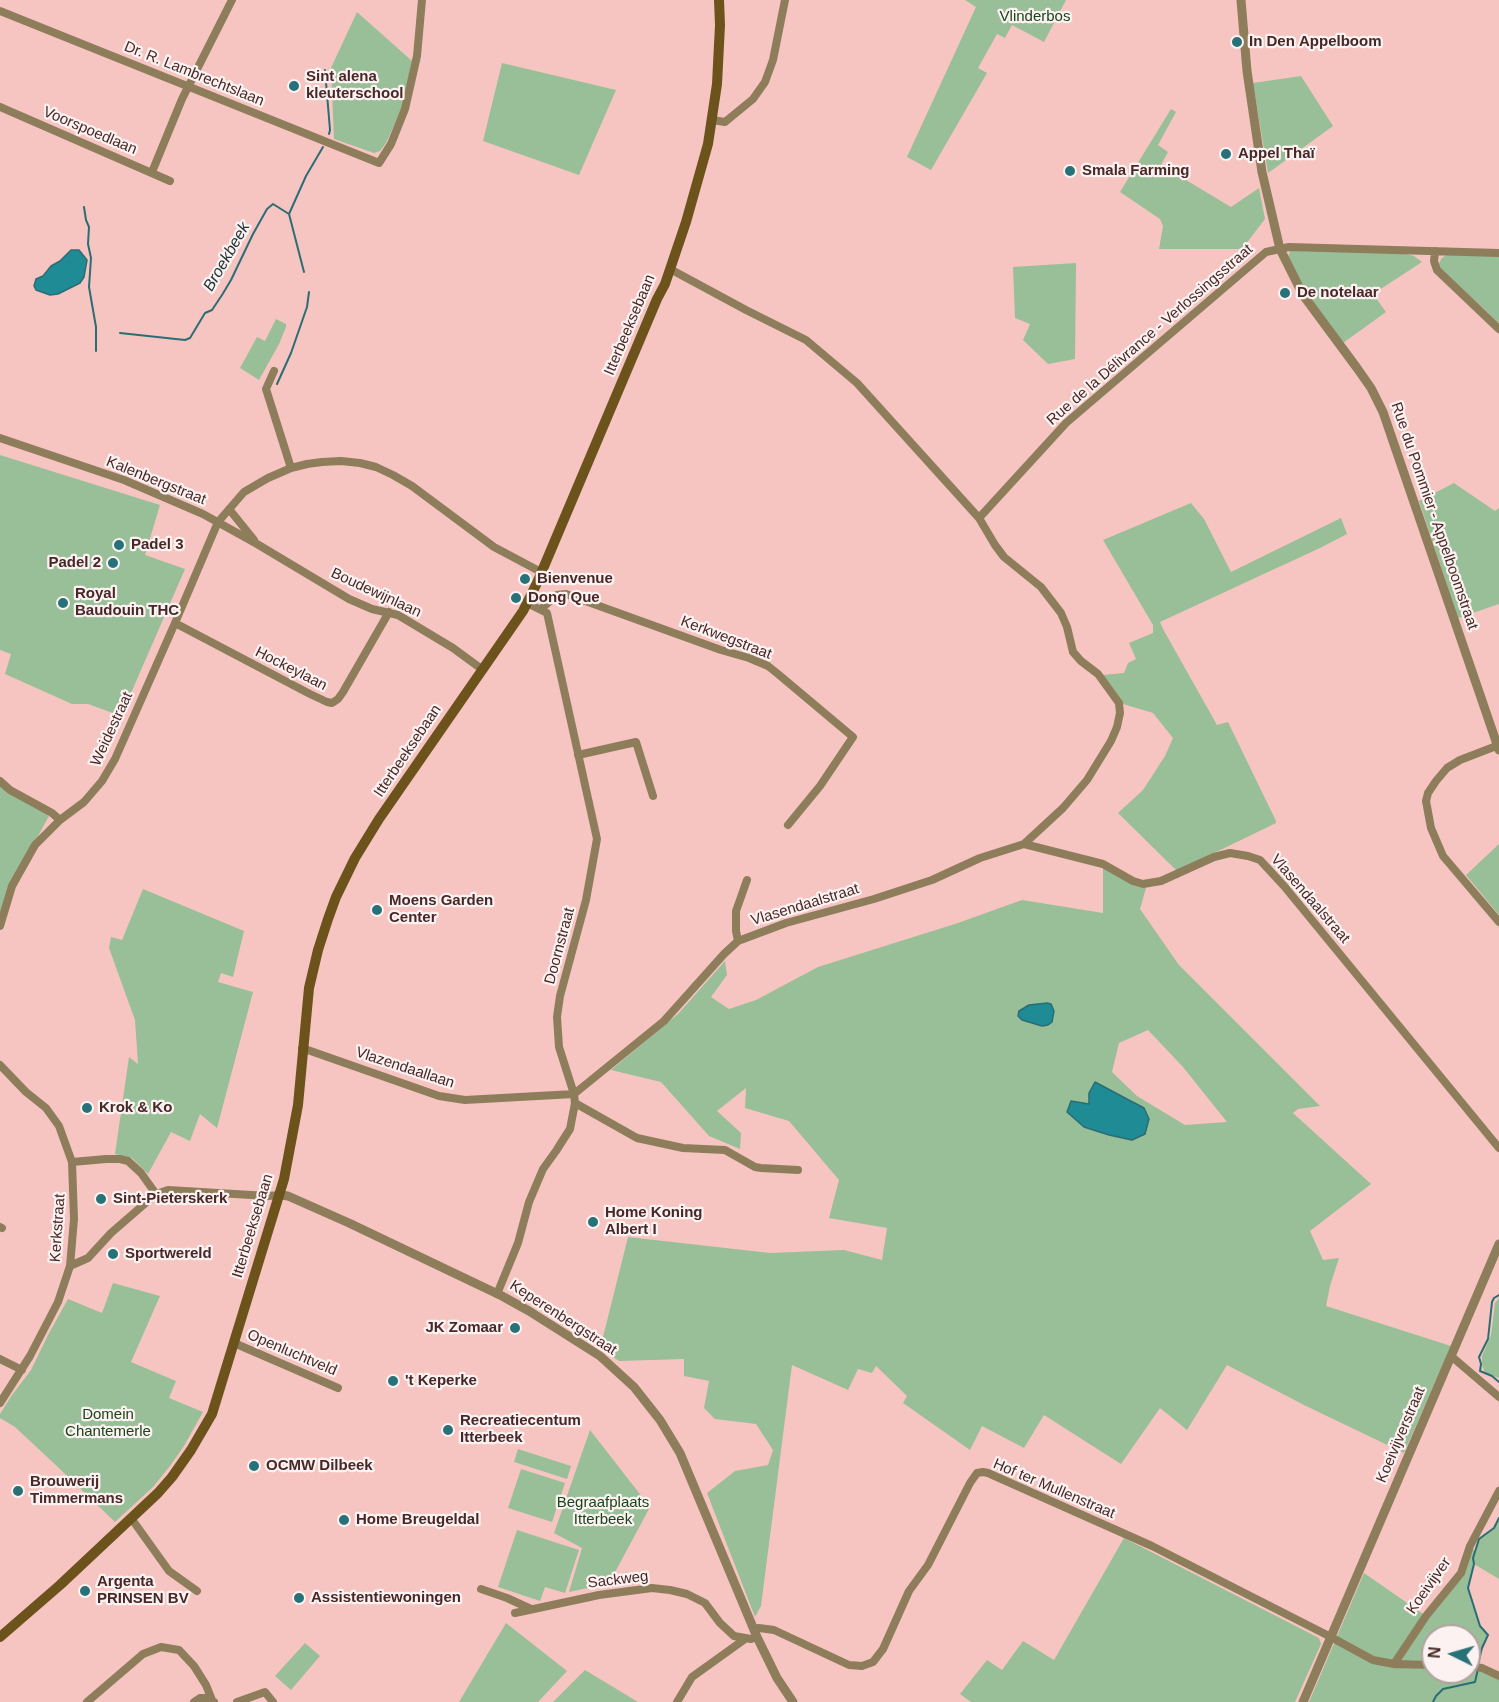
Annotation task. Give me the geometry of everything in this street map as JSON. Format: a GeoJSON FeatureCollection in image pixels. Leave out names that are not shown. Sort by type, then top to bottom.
{"type":"FeatureCollection","features":[{"type":"Feature","properties":{"kind":"main road","name":"Itterbeeksebaan"},"geometry":{"type":"LineString","coordinates":[[0,1637],[60,1585],[158,1493],[172,1477],[212,1414],[280,1194],[298,1105],[309,988],[318,950],[332,908],[355,858],[379,819],[511,630],[542,572],[670,269],[686,222],[708,144],[712,120],[718,61],[719,0]]}},
{"type":"Feature","properties":{"kind":"street"},"geometry":{"type":"LineString","coordinates":[[152,172],[188,86],[232,0]]}},
{"type":"Feature","properties":{"kind":"street","name":"Dr. R. Lambrechtslaan"},"geometry":{"type":"LineString","coordinates":[[0,11],[379,163],[393,138],[406,103],[417,56],[422,0]]}},
{"type":"Feature","properties":{"kind":"street"},"geometry":{"type":"LineString","coordinates":[[712,120],[725,122],[753,99],[765,82],[774,60],[785,0]]}},
{"type":"Feature","properties":{"kind":"street","name":"Rue du Pommier - Appelboomstraat"},"geometry":{"type":"LineString","coordinates":[[1241,0],[1247,71],[1262,172],[1280,249],[1303,295],[1358,368],[1383,412],[1498,747],[1460,760],[1447,768],[1428,793],[1426,801],[1431,828],[1443,856],[1499,922]]}},
{"type":"Feature","properties":{"kind":"street","name":"Voorspoedlaan"},"geometry":{"type":"LineString","coordinates":[[0,107],[170,181]]}},
{"type":"Feature","properties":{"kind":"street"},"geometry":{"type":"LineString","coordinates":[[1280,249],[1289,247],[1499,253]]}},
{"type":"Feature","properties":{"kind":"street","name":"Rue de la Délivrance - Verlossingsstraat"},"geometry":{"type":"LineString","coordinates":[[979,518],[1066,423],[1266,252],[1280,249]]}},
{"type":"Feature","properties":{"kind":"street"},"geometry":{"type":"LineString","coordinates":[[1435,251],[1434,261],[1437,270],[1499,329]]}},
{"type":"Feature","properties":{"kind":"street"},"geometry":{"type":"LineString","coordinates":[[670,269],[806,340],[850,377],[979,518],[1004,557],[1041,587],[1064,620],[1073,652],[1098,674],[1113,693],[1119,703],[1120,713],[1117,727],[1102,758],[1063,808],[1027,842]]}},
{"type":"Feature","properties":{"kind":"street"},"geometry":{"type":"LineString","coordinates":[[274,371],[266,389],[291,468]]}},
{"type":"Feature","properties":{"kind":"street","name":"Kalenbergstraat"},"geometry":{"type":"LineString","coordinates":[[0,438],[124,480],[218,522],[244,492],[291,468],[330,461],[360,463],[383,470],[412,486],[494,547],[542,572]]}},
{"type":"Feature","properties":{"kind":"street","name":"Boudewijnlaan"},"geometry":{"type":"LineString","coordinates":[[229,509],[257,544]]}},
{"type":"Feature","properties":{"kind":"street","name":"Boudewijnlaan"},"geometry":{"type":"LineString","coordinates":[[218,522],[349,599],[372,609],[398,615],[483,669]]}},
{"type":"Feature","properties":{"kind":"street","name":"Weidestraat"},"geometry":{"type":"LineString","coordinates":[[0,926],[12,886],[35,845],[60,820],[84,802],[102,781],[118,752],[218,522]]}},
{"type":"Feature","properties":{"kind":"street","name":"Kerkwegstraat"},"geometry":{"type":"LineString","coordinates":[[541,609],[557,595],[566,594],[749,658],[768,666],[853,737],[820,786],[788,825]]}},
{"type":"Feature","properties":{"kind":"street"},"geometry":{"type":"LineString","coordinates":[[527,603],[541,609]]}},
{"type":"Feature","properties":{"kind":"street","name":"Doornstraat"},"geometry":{"type":"LineString","coordinates":[[497,1294],[518,1243],[529,1202],[543,1169],[570,1129],[575,1103],[574,1094],[559,1047],[557,1017],[560,996],[586,900],[597,839],[547,614],[541,609]]}},
{"type":"Feature","properties":{"kind":"street","name":"Hockeylaan"},"geometry":{"type":"LineString","coordinates":[[175,623],[318,698],[333,703],[343,692],[389,612]]}},
{"type":"Feature","properties":{"kind":"street"},"geometry":{"type":"LineString","coordinates":[[578,754],[636,742],[652,796]]}},
{"type":"Feature","properties":{"kind":"street"},"geometry":{"type":"LineString","coordinates":[[0,781],[10,790],[52,813],[60,820]]}},
{"type":"Feature","properties":{"kind":"street","name":"Vlasendaalstraat"},"geometry":{"type":"LineString","coordinates":[[574,1094],[664,1021],[738,941],[786,923],[874,899],[932,880],[980,858],[1027,842],[1103,864],[1143,884],[1161,881],[1214,857],[1230,853],[1248,855],[1260,860],[1284,886],[1499,1148]]}},
{"type":"Feature","properties":{"kind":"street"},"geometry":{"type":"LineString","coordinates":[[738,941],[736,911],[747,880]]}},
{"type":"Feature","properties":{"kind":"street","name":"Vlazendaallaan"},"geometry":{"type":"LineString","coordinates":[[302,1048],[440,1096],[465,1100],[574,1094]]}},
{"type":"Feature","properties":{"kind":"street","name":"Kerkstraat"},"geometry":{"type":"LineString","coordinates":[[0,1065],[51,1114],[63,1137],[72,1162],[74,1219],[70,1266],[58,1302],[22,1370],[0,1403]]}},
{"type":"Feature","properties":{"kind":"street"},"geometry":{"type":"LineString","coordinates":[[575,1103],[637,1138],[683,1148],[725,1150],[755,1167],[798,1170]]}},
{"type":"Feature","properties":{"kind":"street"},"geometry":{"type":"LineString","coordinates":[[72,1162],[106,1159],[128,1161],[141,1173],[156,1194]]}},
{"type":"Feature","properties":{"kind":"street"},"geometry":{"type":"LineString","coordinates":[[70,1266],[88,1258],[111,1233],[156,1194],[181,1191],[268,1196],[280,1194]]}},
{"type":"Feature","properties":{"kind":"street","name":"Keperenbergstraat"},"geometry":{"type":"LineString","coordinates":[[280,1194],[349,1223],[497,1294],[600,1356],[634,1387],[660,1420],[680,1453],[756,1633],[777,1678],[793,1702]]}},
{"type":"Feature","properties":{"kind":"street","name":"Koeivijverstraat"},"geometry":{"type":"LineString","coordinates":[[1331,1636],[1499,1244]]}},
{"type":"Feature","properties":{"kind":"street","name":"Openluchtveld"},"geometry":{"type":"LineString","coordinates":[[234,1343],[338,1388]]}},
{"type":"Feature","properties":{"kind":"street"},"geometry":{"type":"LineString","coordinates":[[1451,1356],[1499,1397]]}},
{"type":"Feature","properties":{"kind":"street"},"geometry":{"type":"LineString","coordinates":[[0,1359],[22,1370]]}},
{"type":"Feature","properties":{"kind":"street","name":"Hof ter Mullenstraat"},"geometry":{"type":"LineString","coordinates":[[756,1633],[759,1628],[774,1630],[849,1665],[862,1666],[873,1662],[883,1649],[909,1591],[928,1565],[970,1483],[977,1473],[983,1472],[1152,1546],[1374,1660],[1394,1664],[1421,1665]]}},
{"type":"Feature","properties":{"kind":"street","name":"Koeivijver"},"geometry":{"type":"LineString","coordinates":[[1394,1664],[1426,1616],[1461,1573],[1470,1546],[1499,1491]]}},
{"type":"Feature","properties":{"kind":"street"},"geometry":{"type":"LineString","coordinates":[[131,1518],[170,1571],[197,1591]]}},
{"type":"Feature","properties":{"kind":"street","name":"Sackweg"},"geometry":{"type":"LineString","coordinates":[[515,1613],[626,1590],[652,1588],[687,1594],[705,1603],[720,1623],[734,1636],[745,1638]]}},
{"type":"Feature","properties":{"kind":"street"},"geometry":{"type":"LineString","coordinates":[[480,1589],[531,1609]]}},
{"type":"Feature","properties":{"kind":"street"},"geometry":{"type":"LineString","coordinates":[[677,1702],[692,1677],[745,1638],[751,1639],[756,1633]]}},
{"type":"Feature","properties":{"kind":"street"},"geometry":{"type":"LineString","coordinates":[[1303,1702],[1331,1636]]}},
{"type":"Feature","properties":{"kind":"street"},"geometry":{"type":"LineString","coordinates":[[87,1702],[143,1654],[161,1647],[179,1650],[194,1666],[213,1701]]}},
{"type":"Feature","properties":{"kind":"street"},"geometry":{"type":"LineString","coordinates":[[1481,1668],[1499,1676]]}},
{"type":"Feature","properties":{"kind":"street"},"geometry":{"type":"LineString","coordinates":[[237,1702],[265,1692],[273,1702]]}},
{"type":"Feature","properties":{"kind":"street"},"geometry":{"type":"LineString","coordinates":[[194,1702],[200,1698],[213,1701]]}},
{"type":"Feature","properties":{"kind":"green space","name":"Vlinderbos"},"geometry":{"type":"Polygon","coordinates":[[[965,0],[1066,0],[1044,42],[1012,25],[1005,38],[997,34],[978,68],[987,73],[931,170],[907,157],[976,7],[965,0]]]}},
{"type":"Feature","properties":{"kind":"green space"},"geometry":{"type":"Polygon","coordinates":[[[357,12],[412,61],[402,107],[386,143],[380,151],[374,153],[334,139],[331,68],[357,12]]]}},
{"type":"Feature","properties":{"kind":"green space"},"geometry":{"type":"Polygon","coordinates":[[[502,63],[616,90],[579,175],[483,141],[502,63]]]}},
{"type":"Feature","properties":{"kind":"green space"},"geometry":{"type":"Polygon","coordinates":[[[1301,76],[1333,126],[1268,173],[1253,83],[1301,76]]]}},
{"type":"Feature","properties":{"kind":"green space"},"geometry":{"type":"Polygon","coordinates":[[[1171,109],[1176,112],[1158,145],[1168,152],[1161,165],[1231,207],[1259,188],[1265,219],[1242,249],[1159,249],[1163,226],[1160,219],[1120,192],[1171,109]]]}},
{"type":"Feature","properties":{"kind":"green space"},"geometry":{"type":"Polygon","coordinates":[[[1290,251],[1398,252],[1414,256],[1422,262],[1373,294],[1386,312],[1343,343],[1308,295],[1289,261],[1290,251]]]}},
{"type":"Feature","properties":{"kind":"green space"},"geometry":{"type":"Polygon","coordinates":[[[1446,255],[1499,256],[1499,323],[1440,268],[1441,259],[1446,255]]]}},
{"type":"Feature","properties":{"kind":"green space"},"geometry":{"type":"Polygon","coordinates":[[[1076,263],[1075,359],[1048,364],[1023,340],[1030,324],[1015,318],[1013,267],[1076,263]]]}},
{"type":"Feature","properties":{"kind":"green space"},"geometry":{"type":"Polygon","coordinates":[[[276,319],[286,324],[286,327],[259,380],[240,368],[257,337],[265,341],[276,319]]]}},
{"type":"Feature","properties":{"kind":"green space","name":"Royal Baudouin THC"},"geometry":{"type":"Polygon","coordinates":[[[0,455],[160,505],[145,555],[185,569],[121,716],[88,704],[72,704],[5,674],[11,654],[0,650],[0,455]]]}},
{"type":"Feature","properties":{"kind":"green space"},"geometry":{"type":"Polygon","coordinates":[[[1454,483],[1495,511],[1499,508],[1499,604],[1458,618],[1419,501],[1454,483]]]}},
{"type":"Feature","properties":{"kind":"green space"},"geometry":{"type":"Polygon","coordinates":[[[1191,503],[1204,519],[1231,572],[1341,518],[1347,534],[1160,622],[1217,725],[1228,722],[1276,821],[1177,871],[1118,813],[1143,790],[1165,756],[1173,738],[1153,713],[1123,704],[1102,675],[1124,673],[1128,663],[1136,659],[1129,643],[1153,633],[1153,625],[1103,540],[1191,503]]]}},
{"type":"Feature","properties":{"kind":"green space"},"geometry":{"type":"Polygon","coordinates":[[[0,785],[49,816],[9,889],[0,915],[0,785]]]}},
{"type":"Feature","properties":{"kind":"green space"},"geometry":{"type":"Polygon","coordinates":[[[1499,844],[1499,915],[1466,875],[1499,844]]]}},
{"type":"Feature","properties":{"kind":"green space"},"geometry":{"type":"Polygon","coordinates":[[[1103,864],[1143,884],[1146,888],[1140,909],[1179,965],[1320,1106],[1298,1109],[1293,1113],[1371,1184],[1310,1231],[1323,1260],[1339,1258],[1326,1306],[1451,1346],[1404,1453],[1227,1365],[1187,1430],[1160,1408],[1121,1464],[1044,1415],[1024,1448],[982,1426],[970,1450],[903,1403],[907,1396],[876,1366],[872,1373],[858,1369],[848,1390],[792,1365],[761,1606],[755,1617],[707,1493],[735,1471],[768,1465],[773,1450],[756,1424],[715,1419],[704,1408],[709,1381],[684,1376],[684,1359],[619,1361],[600,1349],[628,1237],[770,1253],[844,1250],[882,1260],[887,1228],[829,1218],[839,1180],[789,1121],[745,1108],[746,1088],[717,1111],[741,1133],[740,1149],[709,1136],[661,1082],[611,1070],[678,1014],[725,961],[727,975],[711,997],[729,1009],[756,1000],[818,967],[958,923],[1022,900],[1103,913],[1103,864]],[[1148,1030],[1119,1043],[1112,1072],[1137,1096],[1185,1125],[1227,1122],[1183,1067],[1148,1030]],[[1095,1082],[1089,1104],[1067,1112],[1133,1101],[1095,1082]]]}},
{"type":"Feature","properties":{"kind":"green space"},"geometry":{"type":"Polygon","coordinates":[[[143,889],[244,931],[233,977],[221,973],[218,982],[253,992],[217,1128],[200,1114],[190,1141],[171,1132],[148,1174],[132,1158],[115,1154],[129,1057],[138,1064],[135,1020],[109,948],[111,937],[122,940],[143,889]]]}},
{"type":"Feature","properties":{"kind":"green space","name":"Domein Chantemerle"},"geometry":{"type":"Polygon","coordinates":[[[113,1283],[160,1296],[131,1362],[176,1381],[169,1398],[203,1412],[170,1466],[153,1487],[115,1522],[15,1427],[0,1418],[0,1414],[12,1395],[31,1370],[68,1299],[102,1313],[113,1283]]]}},
{"type":"Feature","properties":{"kind":"green space"},"geometry":{"type":"Polygon","coordinates":[[[1499,1298],[1499,1378],[1485,1373],[1482,1356],[1491,1335],[1495,1303],[1499,1298]]]}},
{"type":"Feature","properties":{"kind":"green space","name":"Begraafplaats Itterbeek"},"geometry":{"type":"Polygon","coordinates":[[[590,1430],[650,1507],[613,1576],[620,1581],[569,1592],[582,1548],[554,1533],[590,1430]]]}},
{"type":"Feature","properties":{"kind":"green space"},"geometry":{"type":"Polygon","coordinates":[[[518,1449],[571,1466],[567,1479],[514,1462],[518,1449]]]}},
{"type":"Feature","properties":{"kind":"green space"},"geometry":{"type":"Polygon","coordinates":[[[521,1469],[565,1483],[552,1522],[508,1508],[521,1469]]]}},
{"type":"Feature","properties":{"kind":"green space"},"geometry":{"type":"Polygon","coordinates":[[[1499,1518],[1499,1579],[1474,1564],[1468,1588],[1479,1624],[1421,1624],[1421,1684],[1481,1684],[1481,1666],[1499,1680],[1499,1702],[1309,1702],[1364,1573],[1426,1616],[1448,1588],[1472,1549],[1475,1551],[1479,1539],[1494,1528],[1499,1518]]]}},
{"type":"Feature","properties":{"kind":"green space"},"geometry":{"type":"Polygon","coordinates":[[[517,1530],[579,1550],[565,1593],[545,1587],[540,1601],[498,1587],[517,1530]]]}},
{"type":"Feature","properties":{"kind":"green space"},"geometry":{"type":"Polygon","coordinates":[[[1124,1538],[1319,1638],[1321,1644],[1295,1702],[971,1702],[960,1694],[987,1660],[1002,1670],[1023,1641],[1054,1660],[1124,1538]]]}},
{"type":"Feature","properties":{"kind":"green space"},"geometry":{"type":"Polygon","coordinates":[[[506,1623],[567,1671],[538,1702],[459,1702],[506,1623]]]}},
{"type":"Feature","properties":{"kind":"green space"},"geometry":{"type":"Polygon","coordinates":[[[1481,1627],[1488,1635],[1481,1652],[1481,1627]]]}},
{"type":"Feature","properties":{"kind":"green space"},"geometry":{"type":"Polygon","coordinates":[[[305,1643],[320,1656],[291,1690],[275,1676],[305,1643]]]}},
{"type":"Feature","properties":{"kind":"green space"},"geometry":{"type":"Polygon","coordinates":[[[585,1670],[638,1702],[553,1702],[585,1670]]]}},
{"type":"Feature","properties":{"kind":"water"},"geometry":{"type":"Polygon","coordinates":[[[71,250],[79,250],[87,260],[84,277],[80,283],[58,294],[50,295],[36,290],[34,286],[36,279],[43,276],[51,266],[71,250]]]}},
{"type":"Feature","properties":{"kind":"water"},"geometry":{"type":"Polygon","coordinates":[[[1051,1004],[1054,1011],[1052,1022],[1048,1025],[1042,1026],[1022,1020],[1018,1016],[1019,1011],[1029,1005],[1051,1004]]]}},
{"type":"Feature","properties":{"kind":"water"},"geometry":{"type":"Polygon","coordinates":[[[1095,1082],[1144,1108],[1149,1119],[1145,1134],[1132,1140],[1109,1135],[1084,1127],[1067,1112],[1071,1101],[1089,1104],[1089,1093],[1095,1082]]]}},
{"type":"Feature","properties":{"kind":"waterway","name":"Broekbeek"},"geometry":{"type":"LineString","coordinates":[[325,70],[329,134]]}},
{"type":"Feature","properties":{"kind":"waterway","name":"Broekbeek"},"geometry":{"type":"LineString","coordinates":[[304,272],[289,214],[306,176],[323,147]]}},
{"type":"Feature","properties":{"kind":"waterway","name":"Broekbeek"},"geometry":{"type":"LineString","coordinates":[[120,333],[185,340],[190,338],[205,313],[212,310],[231,280],[267,209],[273,204],[289,214]]}},
{"type":"Feature","properties":{"kind":"waterway","name":"Broekbeek"},"geometry":{"type":"LineString","coordinates":[[84,207],[89,227],[88,244],[91,258],[89,287],[96,327],[96,351]]}},
{"type":"Feature","properties":{"kind":"waterway","name":"Broekbeek"},"geometry":{"type":"LineString","coordinates":[[277,384],[291,353],[307,307],[309,292]]}},
{"type":"Feature","properties":{"kind":"waterway"},"geometry":{"type":"LineString","coordinates":[[1499,1295],[1492,1302],[1488,1339],[1479,1357],[1480,1371],[1499,1382]]}},
{"type":"Feature","properties":{"kind":"waterway"},"geometry":{"type":"LineString","coordinates":[[1479,1624],[1468,1588],[1474,1564],[1473,1558],[1479,1539],[1494,1528],[1499,1518]]}},
{"type":"Feature","properties":{"kind":"waterway"},"geometry":{"type":"LineString","coordinates":[[1481,1627],[1488,1635],[1481,1652]]}},
{"type":"Feature","properties":{"kind":"waterway"},"geometry":{"type":"LineString","coordinates":[[1433,1702],[1443,1689],[1466,1684]]}},
{"type":"Feature","properties":{"kind":"place","name":"In Den Appelboom"},"geometry":{"type":"Point","coordinates":[1237,42]}},
{"type":"Feature","properties":{"kind":"place","name":"Sint alena kleuterschool"},"geometry":{"type":"Point","coordinates":[294,86]}},
{"type":"Feature","properties":{"kind":"place","name":"Appel Thaï"},"geometry":{"type":"Point","coordinates":[1226,154]}},
{"type":"Feature","properties":{"kind":"place","name":"Smala Farming"},"geometry":{"type":"Point","coordinates":[1070,171]}},
{"type":"Feature","properties":{"kind":"place","name":"De notelaar"},"geometry":{"type":"Point","coordinates":[1285,293]}},
{"type":"Feature","properties":{"kind":"place","name":"Padel 3"},"geometry":{"type":"Point","coordinates":[119,545]}},
{"type":"Feature","properties":{"kind":"place","name":"Padel 2"},"geometry":{"type":"Point","coordinates":[113,563]}},
{"type":"Feature","properties":{"kind":"place","name":"Bienvenue"},"geometry":{"type":"Point","coordinates":[525,579]}},
{"type":"Feature","properties":{"kind":"place","name":"Dong Que"},"geometry":{"type":"Point","coordinates":[516,598]}},
{"type":"Feature","properties":{"kind":"place","name":"Royal Baudouin THC"},"geometry":{"type":"Point","coordinates":[63,603]}},
{"type":"Feature","properties":{"kind":"place","name":"Moens Garden Center"},"geometry":{"type":"Point","coordinates":[377,910]}},
{"type":"Feature","properties":{"kind":"place","name":"Krok & Ko"},"geometry":{"type":"Point","coordinates":[87,1108]}},
{"type":"Feature","properties":{"kind":"place","name":"Sint-Pieterskerk"},"geometry":{"type":"Point","coordinates":[101,1199]}},
{"type":"Feature","properties":{"kind":"place","name":"Home Koning Albert I"},"geometry":{"type":"Point","coordinates":[593,1222]}},
{"type":"Feature","properties":{"kind":"place","name":"Sportwereld"},"geometry":{"type":"Point","coordinates":[113,1254]}},
{"type":"Feature","properties":{"kind":"place","name":"JK Zomaar"},"geometry":{"type":"Point","coordinates":[515,1328]}},
{"type":"Feature","properties":{"kind":"place","name":"'t Keperke"},"geometry":{"type":"Point","coordinates":[393,1381]}},
{"type":"Feature","properties":{"kind":"place","name":"Recreatiecentum Itterbeek"},"geometry":{"type":"Point","coordinates":[448,1430]}},
{"type":"Feature","properties":{"kind":"place","name":"OCMW Dilbeek"},"geometry":{"type":"Point","coordinates":[254,1466]}},
{"type":"Feature","properties":{"kind":"place","name":"Brouwerij Timmermans"},"geometry":{"type":"Point","coordinates":[18,1491]}},
{"type":"Feature","properties":{"kind":"place","name":"Home Breugeldal"},"geometry":{"type":"Point","coordinates":[344,1520]}},
{"type":"Feature","properties":{"kind":"place","name":"Argenta PRINSEN BV"},"geometry":{"type":"Point","coordinates":[85,1591]}},
{"type":"Feature","properties":{"kind":"place","name":"Assistentiewoningen"},"geometry":{"type":"Point","coordinates":[299,1598]}}]}
